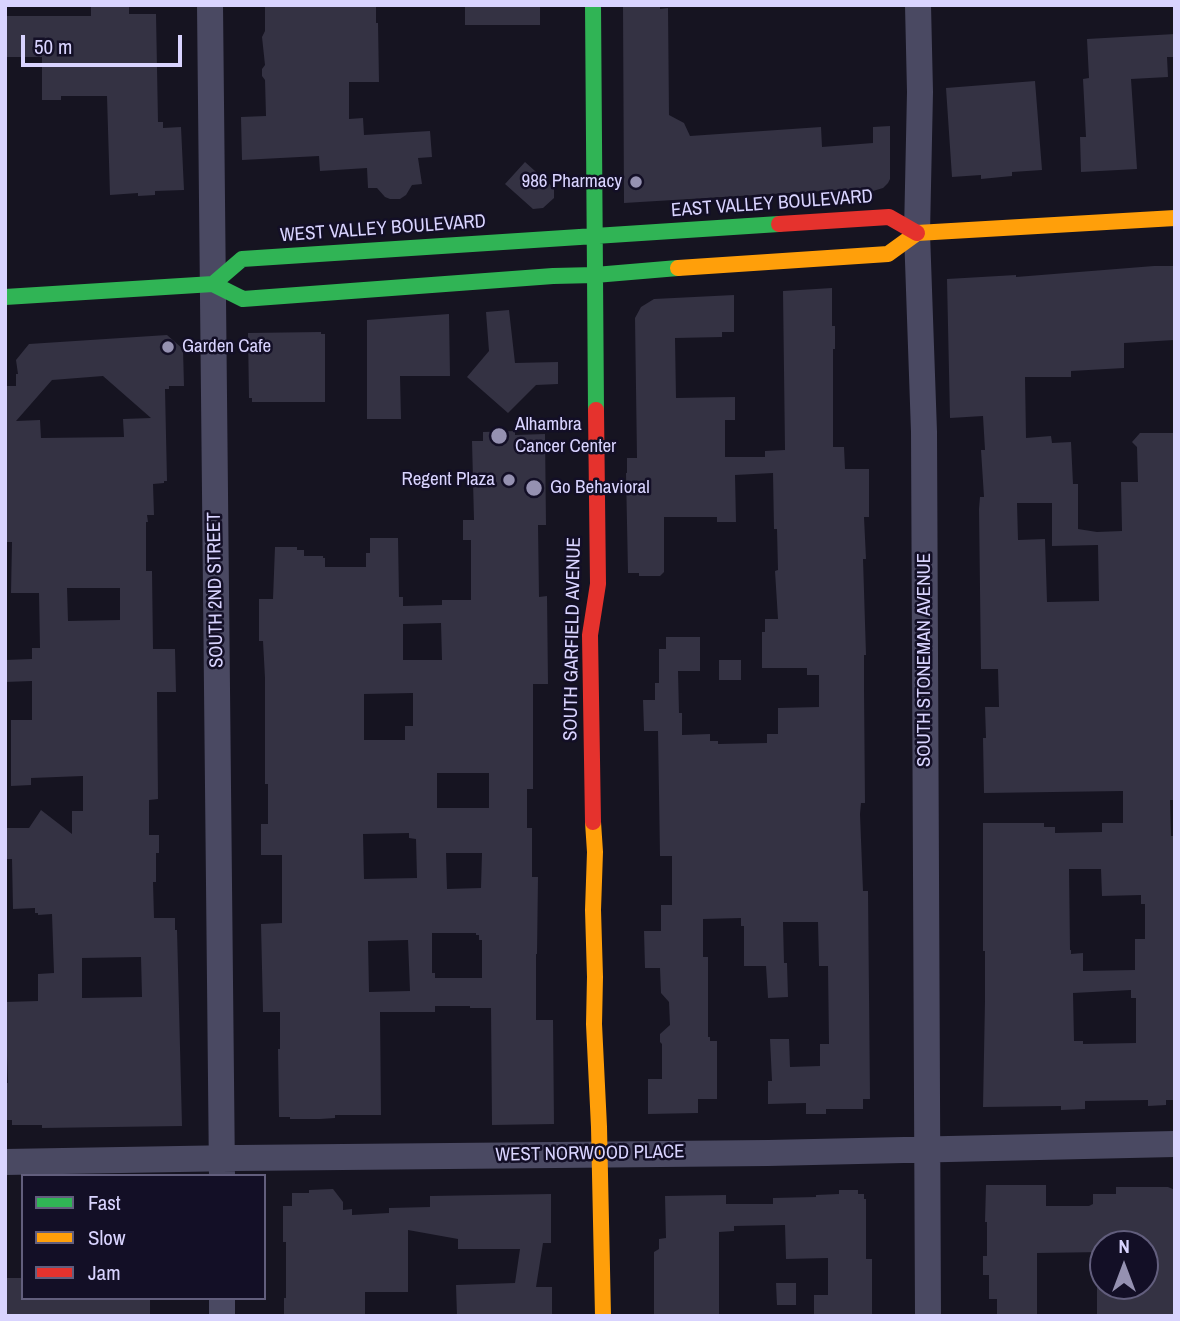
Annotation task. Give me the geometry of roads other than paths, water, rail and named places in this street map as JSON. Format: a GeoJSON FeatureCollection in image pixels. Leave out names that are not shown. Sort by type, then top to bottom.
{"type":"FeatureCollection","features":[{"type":"Feature","properties":{"kind":"main road","name":"SOUTH GARFIELD AVENUE"},"geometry":{"type":"LineString","coordinates":[[593,5],[597,584],[590,635],[590,690],[594,1024],[603,1316]]}},
{"type":"Feature","properties":{"kind":"main road","name":"EAST VALLEY BOULEVARD"},"geometry":{"type":"LineString","coordinates":[[595,237],[889,216],[917,233]]}},
{"type":"Feature","properties":{"kind":"main road"},"geometry":{"type":"LineString","coordinates":[[5,297],[213,284],[243,299],[887,254],[917,233],[1175,218]]}},
{"type":"Feature","properties":{"kind":"main road","name":"WEST VALLEY BOULEVARD"},"geometry":{"type":"LineString","coordinates":[[213,284],[242,259],[595,237]]}},
{"type":"Feature","properties":{"kind":"street","name":"SOUTH 2ND STREET"},"geometry":{"type":"LineString","coordinates":[[210,5],[221,1167]]}},
{"type":"Feature","properties":{"kind":"street","name":"SOUTH STONEMAN AVENUE"},"geometry":{"type":"LineString","coordinates":[[918,5],[920,92],[917,233],[924,432],[928,1316]]}},
{"type":"Feature","properties":{"kind":"street","name":"WEST NORWOOD PLACE"},"geometry":{"type":"LineString","coordinates":[[5,1162],[221,1167],[598,1154],[1175,1144]]}},
{"type":"Feature","properties":{"kind":"place","name":"986 Pharmacy"},"geometry":{"type":"Point","coordinates":[636,182]}},
{"type":"Feature","properties":{"kind":"place","name":"Garden Cafe"},"geometry":{"type":"Point","coordinates":[168,347]}},
{"type":"Feature","properties":{"kind":"place","name":"Alhambra Cancer Center"},"geometry":{"type":"Point","coordinates":[499,436]}},
{"type":"Feature","properties":{"kind":"place","name":"Regent Plaza"},"geometry":{"type":"Point","coordinates":[509,480]}},
{"type":"Feature","properties":{"kind":"place","name":"Go Behavioral"},"geometry":{"type":"Point","coordinates":[534,488]}}]}
